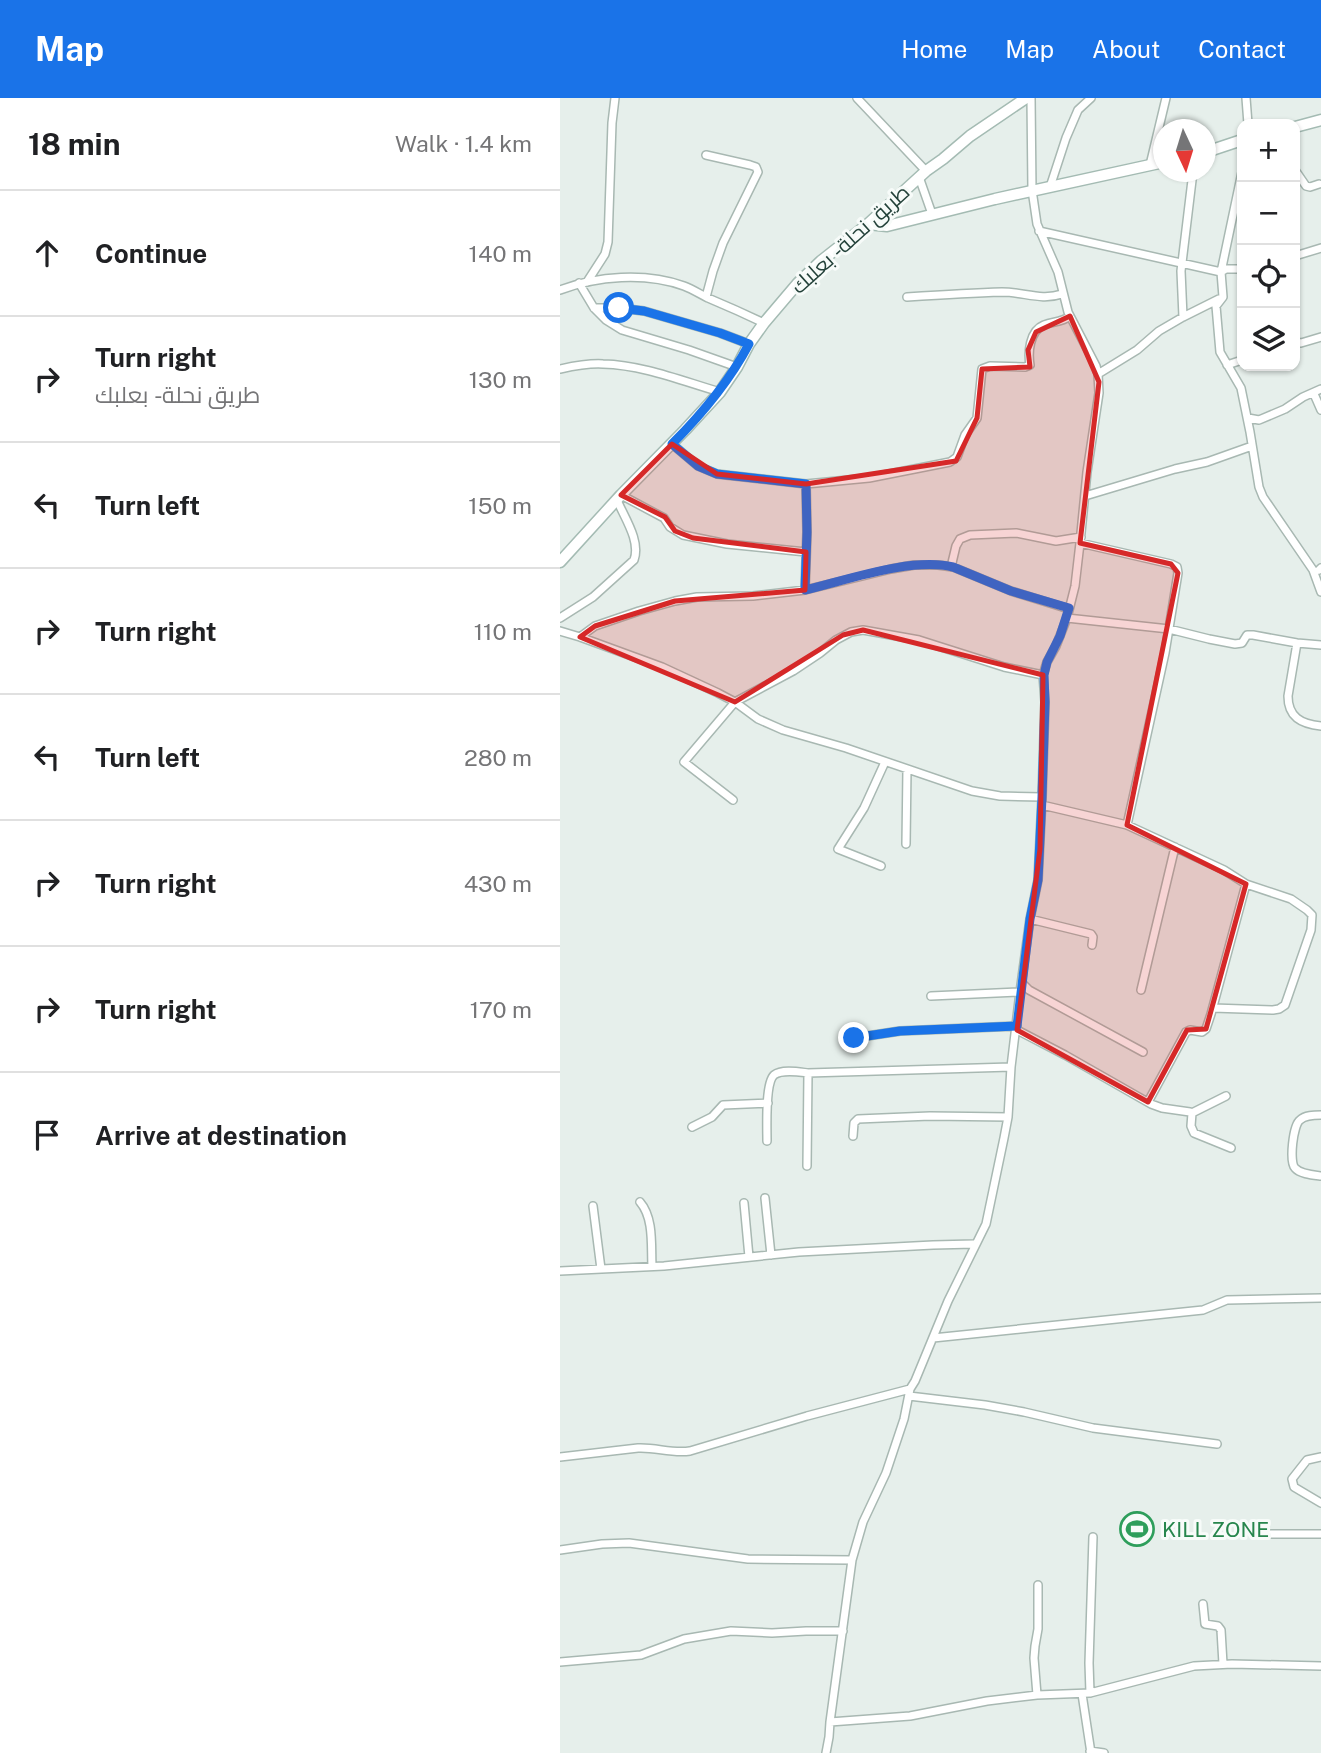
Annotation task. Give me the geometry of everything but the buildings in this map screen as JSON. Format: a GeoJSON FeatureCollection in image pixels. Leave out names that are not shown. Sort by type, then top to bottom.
{"type":"FeatureCollection","features":[{"type":"Feature","properties":{"kind":"street"},"geometry":{"type":"LineString","coordinates":[[615,98],[608,242],[605,254],[583,282],[585,295],[606,320],[622,330],[689,349],[737,367]]}},
{"type":"Feature","properties":{"kind":"street","name":"طريق نحلة - بعلبك"},"geometry":{"type":"LineString","coordinates":[[560,562],[720,392],[764,323],[821,261],[970,136],[1026,98]]}},
{"type":"Feature","properties":{"kind":"street"},"geometry":{"type":"LineString","coordinates":[[826,1753],[852,1560],[863,1522],[886,1473],[904,1419],[909,1393],[948,1301],[986,1224],[1008,1117],[1020,992],[1038,880],[1044,675],[1067,618],[1081,540],[1099,393],[1098,374],[1089,350],[1070,316],[1058,272],[1039,231],[1032,190],[1031,98]]}},
{"type":"Feature","properties":{"kind":"street"},"geometry":{"type":"LineString","coordinates":[[1050,187],[1078,110],[1091,98]]}},
{"type":"Feature","properties":{"kind":"street"},"geometry":{"type":"LineString","coordinates":[[1150,165],[1166,98]]}},
{"type":"Feature","properties":{"kind":"street"},"geometry":{"type":"LineString","coordinates":[[1246,98],[1248,119]]}},
{"type":"Feature","properties":{"kind":"street"},"geometry":{"type":"LineString","coordinates":[[858,99],[923,174],[932,214]]}},
{"type":"Feature","properties":{"kind":"street"},"geometry":{"type":"LineString","coordinates":[[1300,126],[1321,120]]}},
{"type":"Feature","properties":{"kind":"street"},"geometry":{"type":"LineString","coordinates":[[1216,149],[1237,142]]}},
{"type":"Feature","properties":{"kind":"street"},"geometry":{"type":"LineString","coordinates":[[706,155],[750,165],[756,167],[758,172],[723,243],[706,297]]}},
{"type":"Feature","properties":{"kind":"street"},"geometry":{"type":"LineString","coordinates":[[868,224],[887,226],[1032,190],[1153,164]]}},
{"type":"Feature","properties":{"kind":"street"},"geometry":{"type":"LineString","coordinates":[[1300,177],[1306,186],[1320,186]]}},
{"type":"Feature","properties":{"kind":"street"},"geometry":{"type":"LineString","coordinates":[[1183,317],[1182,264],[1192,182]]}},
{"type":"Feature","properties":{"kind":"street"},"geometry":{"type":"LineString","coordinates":[[1240,182],[1221,272],[1223,297],[1216,306],[1220,352],[1241,388],[1263,497],[1319,570],[1321,592]]}},
{"type":"Feature","properties":{"kind":"street"},"geometry":{"type":"LineString","coordinates":[[1039,231],[1221,272],[1237,269]]}},
{"type":"Feature","properties":{"kind":"street"},"geometry":{"type":"LineString","coordinates":[[1300,254],[1321,248]]}},
{"type":"Feature","properties":{"kind":"street"},"geometry":{"type":"LineString","coordinates":[[560,290],[583,282],[615,279],[658,280],[684,286],[764,323]]}},
{"type":"Feature","properties":{"kind":"street"},"geometry":{"type":"LineString","coordinates":[[906,297],[1010,292],[1042,298],[1062,294]]}},
{"type":"Feature","properties":{"kind":"street"},"geometry":{"type":"LineString","coordinates":[[1098,374],[1138,350],[1159,331],[1223,297]]}},
{"type":"Feature","properties":{"kind":"street"},"geometry":{"type":"LineString","coordinates":[[594,308],[644,311],[749,344]]}},
{"type":"Feature","properties":{"kind":"street"},"geometry":{"type":"LineString","coordinates":[[672,444],[698,466],[717,474],[806,484],[869,478],[954,461],[976,418],[982,369],[987,366],[1030,365],[1028,350],[1036,332],[1043,325],[1064,321],[1070,316]]}},
{"type":"Feature","properties":{"kind":"street"},"geometry":{"type":"LineString","coordinates":[[1300,343],[1321,337]]}},
{"type":"Feature","properties":{"kind":"street"},"geometry":{"type":"LineString","coordinates":[[1227,365],[1237,362]]}},
{"type":"Feature","properties":{"kind":"street"},"geometry":{"type":"LineString","coordinates":[[560,369],[603,364],[626,366],[720,392]]}},
{"type":"Feature","properties":{"kind":"street"},"geometry":{"type":"LineString","coordinates":[[1248,418],[1259,420],[1317,391],[1321,410]]}},
{"type":"Feature","properties":{"kind":"street"},"geometry":{"type":"LineString","coordinates":[[1085,496],[1175,468],[1207,462],[1252,446]]}},
{"type":"Feature","properties":{"kind":"street"},"geometry":{"type":"LineString","coordinates":[[805,590],[806,484]]}},
{"type":"Feature","properties":{"kind":"street"},"geometry":{"type":"LineString","coordinates":[[619,497],[664,518],[670,527],[683,535],[727,544],[806,552]]}},
{"type":"Feature","properties":{"kind":"street"},"geometry":{"type":"LineString","coordinates":[[560,618],[593,597],[634,560],[636,546],[619,497]]}},
{"type":"Feature","properties":{"kind":"street"},"geometry":{"type":"LineString","coordinates":[[951,567],[960,539],[970,535],[1016,533],[1056,541],[1081,540],[1177,567],[1178,578],[1163,666],[1127,825]]}},
{"type":"Feature","properties":{"kind":"street"},"geometry":{"type":"LineString","coordinates":[[580,637],[595,626],[675,601],[696,597],[753,596],[805,590],[914,565],[951,567],[1011,591],[1069,608]]}},
{"type":"Feature","properties":{"kind":"street"},"geometry":{"type":"LineString","coordinates":[[1067,618],[1169,629],[1236,644],[1242,643],[1247,635],[1253,635],[1321,645]]}},
{"type":"Feature","properties":{"kind":"street"},"geometry":{"type":"LineString","coordinates":[[733,800],[684,762],[735,702],[793,671],[843,635],[863,630],[919,640],[1004,667],[1044,675]]}},
{"type":"Feature","properties":{"kind":"street"},"geometry":{"type":"LineString","coordinates":[[560,631],[662,667],[735,702],[771,725],[986,794],[1042,801],[1127,825],[1224,870],[1246,884],[1291,900],[1312,915],[1311,930],[1285,1005],[1273,1010],[1213,1008]]}},
{"type":"Feature","properties":{"kind":"street"},"geometry":{"type":"LineString","coordinates":[[1297,643],[1288,704],[1292,715],[1309,724],[1321,726]]}},
{"type":"Feature","properties":{"kind":"street"},"geometry":{"type":"LineString","coordinates":[[881,866],[838,849],[864,808],[885,762]]}},
{"type":"Feature","properties":{"kind":"street"},"geometry":{"type":"LineString","coordinates":[[906,844],[907,769]]}},
{"type":"Feature","properties":{"kind":"street"},"geometry":{"type":"LineString","coordinates":[[1140,989],[1175,847]]}},
{"type":"Feature","properties":{"kind":"street"},"geometry":{"type":"LineString","coordinates":[[1148,1102],[1186,1032],[1205,1031],[1246,884]]}},
{"type":"Feature","properties":{"kind":"street"},"geometry":{"type":"LineString","coordinates":[[1030,919],[1091,934],[1092,945]]}},
{"type":"Feature","properties":{"kind":"street"},"geometry":{"type":"LineString","coordinates":[[1022,982],[1029,990],[1143,1052]]}},
{"type":"Feature","properties":{"kind":"street"},"geometry":{"type":"LineString","coordinates":[[932,996],[1020,992]]}},
{"type":"Feature","properties":{"kind":"street"},"geometry":{"type":"LineString","coordinates":[[854,1038],[900,1031],[1017,1028],[1162,1108],[1192,1113],[1226,1096]]}},
{"type":"Feature","properties":{"kind":"street"},"geometry":{"type":"LineString","coordinates":[[767,1142],[770,1082],[775,1074],[1011,1067]]}},
{"type":"Feature","properties":{"kind":"street"},"geometry":{"type":"LineString","coordinates":[[807,1166],[808,1073]]}},
{"type":"Feature","properties":{"kind":"street"},"geometry":{"type":"LineString","coordinates":[[692,1127],[712,1116],[723,1105],[768,1103]]}},
{"type":"Feature","properties":{"kind":"street"},"geometry":{"type":"LineString","coordinates":[[1192,1113],[1191,1126],[1194,1133],[1231,1148]]}},
{"type":"Feature","properties":{"kind":"street"},"geometry":{"type":"LineString","coordinates":[[1321,1115],[1303,1117],[1295,1125],[1292,1160],[1293,1166],[1302,1173],[1321,1176]]}},
{"type":"Feature","properties":{"kind":"street"},"geometry":{"type":"LineString","coordinates":[[853,1136],[854,1123],[859,1119],[1008,1117]]}},
{"type":"Feature","properties":{"kind":"street"},"geometry":{"type":"LineString","coordinates":[[765,1198],[771,1255]]}},
{"type":"Feature","properties":{"kind":"street"},"geometry":{"type":"LineString","coordinates":[[640,1202],[649,1221],[652,1266]]}},
{"type":"Feature","properties":{"kind":"street"},"geometry":{"type":"LineString","coordinates":[[744,1203],[749,1257]]}},
{"type":"Feature","properties":{"kind":"street"},"geometry":{"type":"LineString","coordinates":[[593,1206],[601,1269]]}},
{"type":"Feature","properties":{"kind":"street"},"geometry":{"type":"LineString","coordinates":[[560,1271],[906,1246],[974,1244]]}},
{"type":"Feature","properties":{"kind":"street"},"geometry":{"type":"LineString","coordinates":[[933,1338],[1203,1310],[1227,1300],[1321,1298]]}},
{"type":"Feature","properties":{"kind":"street"},"geometry":{"type":"LineString","coordinates":[[560,1457],[648,1447],[673,1452],[690,1451],[807,1416],[909,1393],[1024,1412],[1093,1428],[1217,1444]]}},
{"type":"Feature","properties":{"kind":"street"},"geometry":{"type":"LineString","coordinates":[[1321,1457],[1307,1461],[1292,1479],[1294,1487],[1321,1503]]}},
{"type":"Feature","properties":{"kind":"street"},"geometry":{"type":"LineString","coordinates":[[1254,1534],[1321,1534]]}},
{"type":"Feature","properties":{"kind":"street"},"geometry":{"type":"LineString","coordinates":[[1093,1537],[1086,1693],[1090,1752],[1104,1753]]}},
{"type":"Feature","properties":{"kind":"street"},"geometry":{"type":"LineString","coordinates":[[560,1550],[629,1543],[748,1559],[852,1560]]}},
{"type":"Feature","properties":{"kind":"street"},"geometry":{"type":"LineString","coordinates":[[1037,1695],[1034,1658],[1038,1629],[1038,1585]]}},
{"type":"Feature","properties":{"kind":"street"},"geometry":{"type":"LineString","coordinates":[[1203,1604],[1205,1624],[1218,1626],[1221,1630],[1223,1664]]}},
{"type":"Feature","properties":{"kind":"street"},"geometry":{"type":"LineString","coordinates":[[560,1662],[641,1655],[684,1639],[731,1631],[843,1631]]}},
{"type":"Feature","properties":{"kind":"street"},"geometry":{"type":"LineString","coordinates":[[830,1722],[910,1716],[987,1701],[1037,1695],[1086,1693],[1195,1666],[1321,1666]]}},
{"type":"Feature","properties":{"kind":"highlighted area"},"geometry":{"type":"Polygon","coordinates":[[[1070,316],[1099,382],[1080,543],[1171,564],[1178,573],[1127,825],[1246,884],[1206,1029],[1187,1030],[1148,1102],[1017,1030],[1040,849],[1043,675],[863,630],[843,635],[735,702],[580,637],[595,626],[675,601],[805,590],[806,552],[693,538],[675,531],[665,517],[621,495],[672,444],[717,474],[806,484],[956,461],[977,418],[982,369],[1030,367],[1028,350],[1036,332],[1070,316]]]}},
{"type":"Feature","properties":{"kind":"place","name":"KILL ZONE"},"geometry":{"type":"Point","coordinates":[1137,1529]}},
{"type":"Feature","properties":{"kind":"route"},"geometry":{"type":"LineString","coordinates":[[619,308],[644,311],[749,344],[720,392],[672,444],[698,466],[717,474],[806,484],[805,590],[891,569],[914,565],[944,565],[1011,591],[1069,608],[1043,679],[1045,702],[1038,880],[1030,919],[1017,1026],[900,1031],[854,1038]]}}]}
